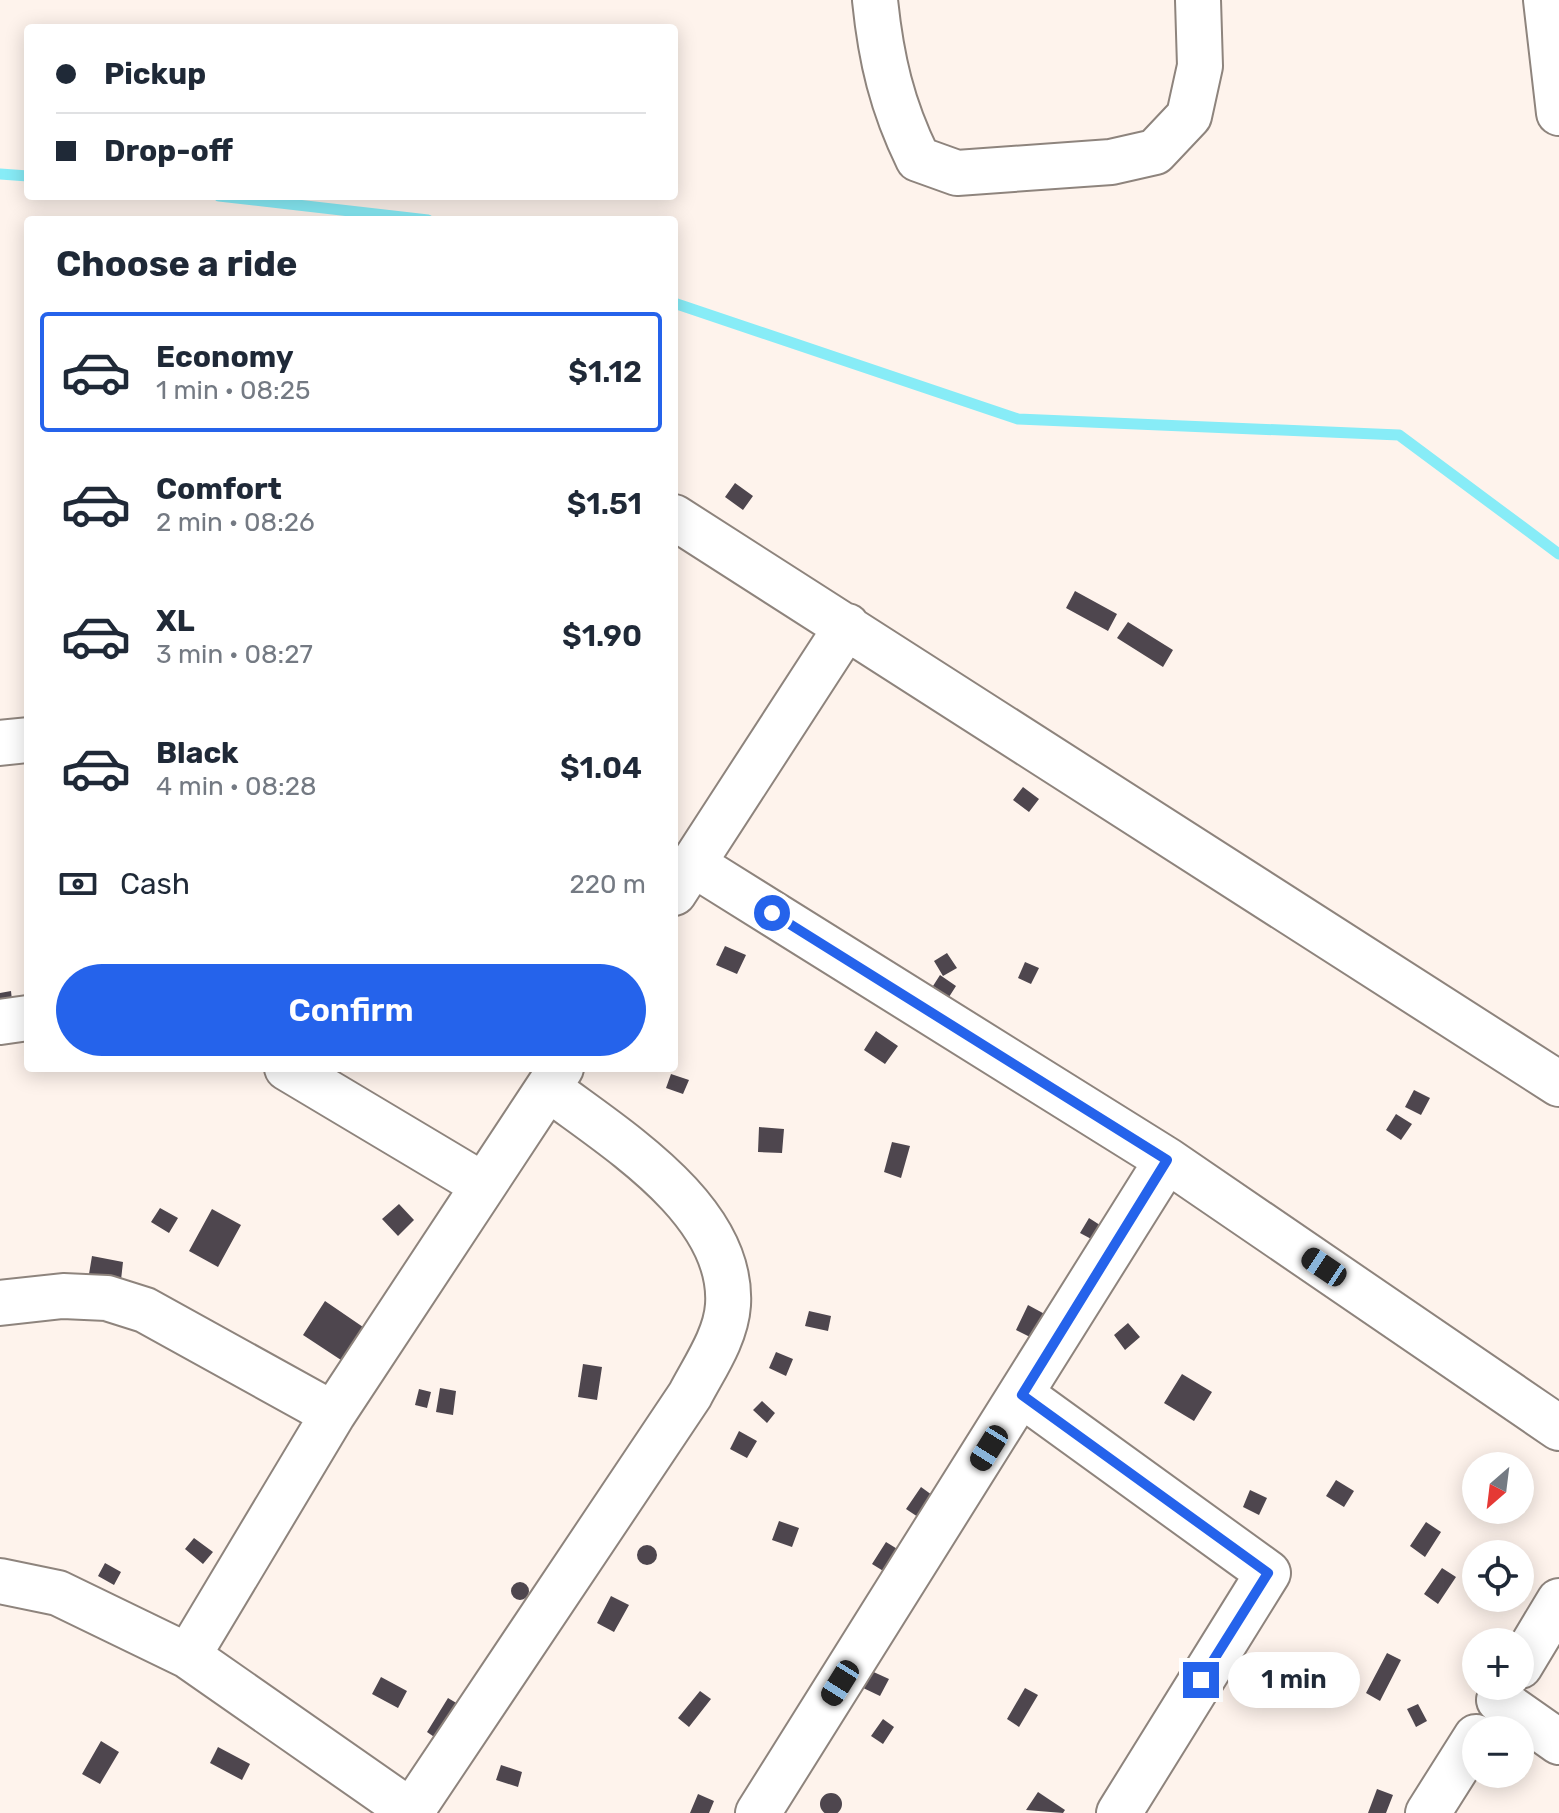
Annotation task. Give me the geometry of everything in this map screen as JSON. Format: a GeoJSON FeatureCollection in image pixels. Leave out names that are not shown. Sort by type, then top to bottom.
{"type":"FeatureCollection","features":[{"type":"Feature","properties":{"kind":"street"},"geometry":{"type":"LineString","coordinates":[[875,0],[879,41],[896,112],[918,159],[957,173],[1111,162],[1155,152],[1189,116],[1200,66],[1198,0]]}},
{"type":"Feature","properties":{"kind":"street"},"geometry":{"type":"LineString","coordinates":[[1546,0],[1559,113]]}},
{"type":"Feature","properties":{"kind":"street"},"geometry":{"type":"LineString","coordinates":[[678,520],[1559,1084]]}},
{"type":"Feature","properties":{"kind":"street"},"geometry":{"type":"LineString","coordinates":[[847,626],[684,878],[1167,1160],[1559,1428]]}},
{"type":"Feature","properties":{"kind":"street"},"geometry":{"type":"LineString","coordinates":[[0,743],[24,740]]}},
{"type":"Feature","properties":{"kind":"street"},"geometry":{"type":"LineString","coordinates":[[0,1022],[24,1019]]}},
{"type":"Feature","properties":{"kind":"street"},"geometry":{"type":"LineString","coordinates":[[294,1072],[483,1185]]}},
{"type":"Feature","properties":{"kind":"street"},"geometry":{"type":"LineString","coordinates":[[0,1581],[12,1581],[58,1593],[188,1656],[412,1812],[690,1395],[718,1340],[728,1306],[724,1271],[708,1230],[681,1196],[554,1078],[333,1414],[188,1656]]}},
{"type":"Feature","properties":{"kind":"street"},"geometry":{"type":"LineString","coordinates":[[758,1813],[1167,1160]]}},
{"type":"Feature","properties":{"kind":"street"},"geometry":{"type":"LineString","coordinates":[[0,1303],[63,1296],[107,1298],[145,1310],[333,1414]]}},
{"type":"Feature","properties":{"kind":"street"},"geometry":{"type":"LineString","coordinates":[[1022,1395],[1268,1573],[1119,1813]]}},
{"type":"Feature","properties":{"kind":"street"},"geometry":{"type":"LineString","coordinates":[[1534,1643],[1559,1601]]}},
{"type":"Feature","properties":{"kind":"street"},"geometry":{"type":"LineString","coordinates":[[1507,1700],[1559,1742]]}},
{"type":"Feature","properties":{"kind":"street"},"geometry":{"type":"LineString","coordinates":[[1428,1813],[1462,1759]]}},
{"type":"Feature","properties":{"kind":"building"},"geometry":{"type":"Polygon","coordinates":[[[735,483],[753,496],[743,510],[725,497],[735,483]]]}},
{"type":"Feature","properties":{"kind":"building"},"geometry":{"type":"Polygon","coordinates":[[[1075,591],[1117,614],[1108,631],[1066,608],[1075,591]]]}},
{"type":"Feature","properties":{"kind":"building"},"geometry":{"type":"Polygon","coordinates":[[[1128,622],[1173,650],[1163,667],[1117,638],[1128,622]]]}},
{"type":"Feature","properties":{"kind":"building"},"geometry":{"type":"Polygon","coordinates":[[[1023,787],[1039,799],[1029,812],[1013,800],[1023,787]]]}},
{"type":"Feature","properties":{"kind":"building"},"geometry":{"type":"Polygon","coordinates":[[[725,946],[746,955],[737,974],[716,965],[725,946]]]}},
{"type":"Feature","properties":{"kind":"building"},"geometry":{"type":"Polygon","coordinates":[[[947,953],[957,968],[943,976],[934,961],[947,953]]]}},
{"type":"Feature","properties":{"kind":"building"},"geometry":{"type":"Polygon","coordinates":[[[1025,962],[1039,968],[1031,984],[1018,978],[1025,962]]]}},
{"type":"Feature","properties":{"kind":"building"},"geometry":{"type":"Polygon","coordinates":[[[940,975],[956,986],[949,997],[933,986],[940,975]]]}},
{"type":"Feature","properties":{"kind":"building"},"geometry":{"type":"Polygon","coordinates":[[[11,991],[13,1010],[0,1011],[0,993],[11,991]]]}},
{"type":"Feature","properties":{"kind":"building"},"geometry":{"type":"Polygon","coordinates":[[[876,1031],[898,1046],[885,1064],[864,1050],[876,1031]]]}},
{"type":"Feature","properties":{"kind":"building"},"geometry":{"type":"Polygon","coordinates":[[[671,1074],[689,1080],[683,1094],[666,1088],[671,1074]]]}},
{"type":"Feature","properties":{"kind":"building"},"geometry":{"type":"Polygon","coordinates":[[[1414,1090],[1430,1098],[1421,1115],[1405,1107],[1414,1090]]]}},
{"type":"Feature","properties":{"kind":"building"},"geometry":{"type":"Polygon","coordinates":[[[1396,1114],[1412,1124],[1401,1140],[1386,1130],[1396,1114]]]}},
{"type":"Feature","properties":{"kind":"building"},"geometry":{"type":"Polygon","coordinates":[[[759,1127],[784,1129],[782,1153],[758,1152],[759,1127]]]}},
{"type":"Feature","properties":{"kind":"building"},"geometry":{"type":"Polygon","coordinates":[[[892,1142],[910,1146],[901,1178],[884,1172],[892,1142]]]}},
{"type":"Feature","properties":{"kind":"building"},"geometry":{"type":"Polygon","coordinates":[[[399,1204],[414,1220],[398,1236],[382,1219],[399,1204]]]}},
{"type":"Feature","properties":{"kind":"building"},"geometry":{"type":"Polygon","coordinates":[[[160,1208],[178,1218],[169,1233],[151,1222],[160,1208]]]}},
{"type":"Feature","properties":{"kind":"building"},"geometry":{"type":"Polygon","coordinates":[[[212,1209],[241,1225],[218,1267],[189,1251],[212,1209]]]}},
{"type":"Feature","properties":{"kind":"building"},"geometry":{"type":"Polygon","coordinates":[[[1089,1218],[1103,1227],[1095,1241],[1080,1233],[1089,1218]]]}},
{"type":"Feature","properties":{"kind":"building"},"geometry":{"type":"Polygon","coordinates":[[[92,1256],[123,1262],[121,1280],[89,1274],[92,1256]]]}},
{"type":"Feature","properties":{"kind":"building"},"geometry":{"type":"Polygon","coordinates":[[[325,1301],[363,1327],[341,1360],[303,1335],[325,1301]]]}},
{"type":"Feature","properties":{"kind":"building"},"geometry":{"type":"Polygon","coordinates":[[[1028,1305],[1052,1318],[1040,1342],[1016,1330],[1028,1305]]]}},
{"type":"Feature","properties":{"kind":"building"},"geometry":{"type":"Polygon","coordinates":[[[809,1311],[831,1316],[828,1331],[805,1326],[809,1311]]]}},
{"type":"Feature","properties":{"kind":"building"},"geometry":{"type":"Polygon","coordinates":[[[1128,1323],[1140,1337],[1125,1350],[1114,1335],[1128,1323]]]}},
{"type":"Feature","properties":{"kind":"building"},"geometry":{"type":"Polygon","coordinates":[[[776,1352],[793,1359],[786,1376],[769,1368],[776,1352]]]}},
{"type":"Feature","properties":{"kind":"building"},"geometry":{"type":"Polygon","coordinates":[[[583,1364],[602,1367],[597,1400],[578,1397],[583,1364]]]}},
{"type":"Feature","properties":{"kind":"building"},"geometry":{"type":"Polygon","coordinates":[[[1182,1374],[1212,1392],[1194,1421],[1164,1403],[1182,1374]]]}},
{"type":"Feature","properties":{"kind":"building"},"geometry":{"type":"Polygon","coordinates":[[[440,1388],[456,1391],[453,1415],[436,1412],[440,1388]]]}},
{"type":"Feature","properties":{"kind":"building"},"geometry":{"type":"Polygon","coordinates":[[[419,1389],[431,1392],[427,1408],[415,1405],[419,1389]]]}},
{"type":"Feature","properties":{"kind":"building"},"geometry":{"type":"Polygon","coordinates":[[[762,1401],[775,1413],[767,1423],[753,1410],[762,1401]]]}},
{"type":"Feature","properties":{"kind":"building"},"geometry":{"type":"Polygon","coordinates":[[[739,1431],[757,1441],[747,1458],[730,1449],[739,1431]]]}},
{"type":"Feature","properties":{"kind":"building"},"geometry":{"type":"Polygon","coordinates":[[[1336,1480],[1354,1491],[1344,1507],[1326,1496],[1336,1480]]]}},
{"type":"Feature","properties":{"kind":"building"},"geometry":{"type":"Polygon","coordinates":[[[921,1487],[932,1495],[918,1517],[906,1509],[921,1487]]]}},
{"type":"Feature","properties":{"kind":"building"},"geometry":{"type":"Polygon","coordinates":[[[1250,1490],[1267,1498],[1259,1515],[1243,1507],[1250,1490]]]}},
{"type":"Feature","properties":{"kind":"building"},"geometry":{"type":"Polygon","coordinates":[[[779,1521],[799,1528],[792,1547],[772,1540],[779,1521]]]}},
{"type":"Feature","properties":{"kind":"building"},"geometry":{"type":"Polygon","coordinates":[[[1426,1522],[1441,1532],[1425,1557],[1410,1546],[1426,1522]]]}},
{"type":"Feature","properties":{"kind":"building"},"geometry":{"type":"Polygon","coordinates":[[[194,1538],[213,1552],[203,1564],[185,1549],[194,1538]]]}},
{"type":"Feature","properties":{"kind":"building"},"geometry":{"type":"Polygon","coordinates":[[[886,1542],[907,1555],[893,1577],[872,1564],[886,1542]]]}},
{"type":"Feature","properties":{"kind":"building"},"geometry":{"type":"Polygon","coordinates":[[[647,1545],[654,1548],[657,1555],[654,1562],[647,1565],[640,1562],[637,1555],[640,1548],[647,1545]]]}},
{"type":"Feature","properties":{"kind":"building"},"geometry":{"type":"Polygon","coordinates":[[[105,1563],[121,1572],[114,1585],[98,1576],[105,1563]]]}},
{"type":"Feature","properties":{"kind":"building"},"geometry":{"type":"Polygon","coordinates":[[[1442,1568],[1456,1577],[1438,1604],[1424,1594],[1442,1568]]]}},
{"type":"Feature","properties":{"kind":"building"},"geometry":{"type":"Polygon","coordinates":[[[520,1582],[529,1591],[520,1600],[511,1591],[520,1582]]]}},
{"type":"Feature","properties":{"kind":"building"},"geometry":{"type":"Polygon","coordinates":[[[611,1596],[629,1605],[614,1632],[597,1623],[611,1596]]]}},
{"type":"Feature","properties":{"kind":"building"},"geometry":{"type":"Polygon","coordinates":[[[1387,1653],[1401,1660],[1380,1701],[1366,1693],[1387,1653]]]}},
{"type":"Feature","properties":{"kind":"building"},"geometry":{"type":"Polygon","coordinates":[[[867,1669],[889,1679],[880,1696],[859,1686],[867,1669]]]}},
{"type":"Feature","properties":{"kind":"building"},"geometry":{"type":"Polygon","coordinates":[[[381,1677],[407,1691],[398,1708],[372,1694],[381,1677]]]}},
{"type":"Feature","properties":{"kind":"building"},"geometry":{"type":"Polygon","coordinates":[[[1025,1688],[1038,1695],[1019,1727],[1007,1719],[1025,1688]]]}},
{"type":"Feature","properties":{"kind":"building"},"geometry":{"type":"Polygon","coordinates":[[[700,1691],[711,1699],[689,1727],[678,1718],[700,1691]]]}},
{"type":"Feature","properties":{"kind":"building"},"geometry":{"type":"Polygon","coordinates":[[[448,1698],[468,1710],[446,1745],[427,1732],[448,1698]]]}},
{"type":"Feature","properties":{"kind":"building"},"geometry":{"type":"Polygon","coordinates":[[[1418,1704],[1427,1721],[1416,1727],[1407,1709],[1418,1704]]]}},
{"type":"Feature","properties":{"kind":"building"},"geometry":{"type":"Polygon","coordinates":[[[883,1719],[894,1727],[883,1744],[871,1736],[883,1719]]]}},
{"type":"Feature","properties":{"kind":"building"},"geometry":{"type":"Polygon","coordinates":[[[101,1741],[119,1752],[100,1784],[82,1774],[101,1741]]]}},
{"type":"Feature","properties":{"kind":"building"},"geometry":{"type":"Polygon","coordinates":[[[218,1747],[250,1764],[242,1780],[210,1763],[218,1747]]]}},
{"type":"Feature","properties":{"kind":"building"},"geometry":{"type":"Polygon","coordinates":[[[501,1765],[522,1772],[518,1787],[496,1780],[501,1765]]]}},
{"type":"Feature","properties":{"kind":"building"},"geometry":{"type":"Polygon","coordinates":[[[1377,1789],[1393,1795],[1386,1813],[1368,1813],[1377,1789]]]}},
{"type":"Feature","properties":{"kind":"building"},"geometry":{"type":"Polygon","coordinates":[[[1038,1792],[1065,1810],[1063,1813],[1026,1810],[1038,1792]]]}},
{"type":"Feature","properties":{"kind":"building"},"geometry":{"type":"Polygon","coordinates":[[[831,1793],[841,1800],[839,1812],[823,1812],[820,1804],[823,1796],[831,1793]]]}},
{"type":"Feature","properties":{"kind":"building"},"geometry":{"type":"Polygon","coordinates":[[[698,1794],[714,1801],[709,1813],[690,1813],[698,1794]]]}},
{"type":"Feature","properties":{"kind":"waterway"},"geometry":{"type":"LineString","coordinates":[[0,174],[24,176]]}},
{"type":"Feature","properties":{"kind":"waterway"},"geometry":{"type":"LineString","coordinates":[[254,200],[393,216]]}},
{"type":"Feature","properties":{"kind":"waterway"},"geometry":{"type":"LineString","coordinates":[[678,304],[1018,419],[1399,435],[1559,554]]}},
{"type":"Feature","properties":{"kind":"route"},"geometry":{"type":"LineString","coordinates":[[772,913],[1167,1160],[1022,1395],[1268,1573],[1201,1680]]}}]}
